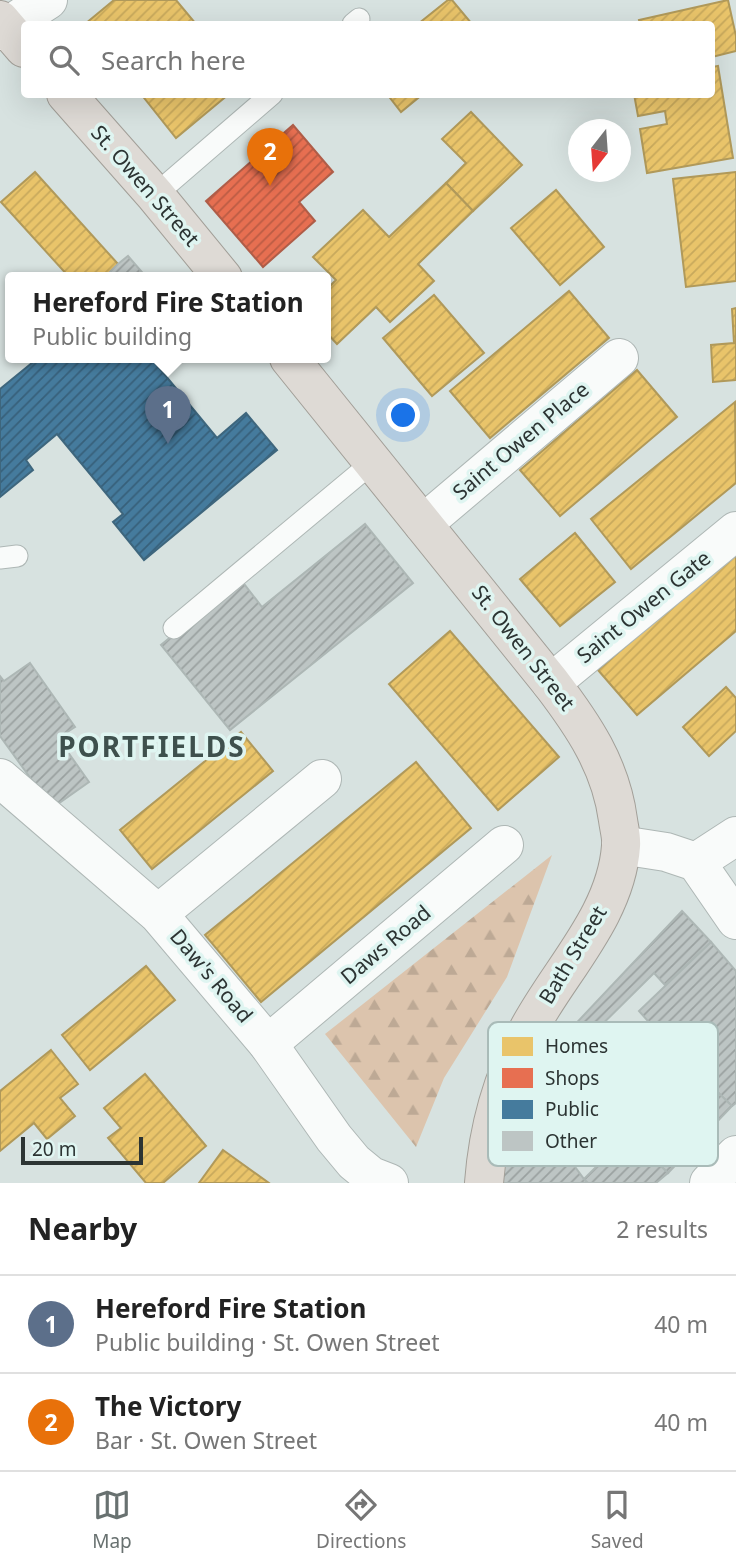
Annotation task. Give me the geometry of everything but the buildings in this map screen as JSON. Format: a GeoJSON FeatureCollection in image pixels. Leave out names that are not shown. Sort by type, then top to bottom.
{"type":"FeatureCollection","features":[{"type":"Feature","properties":{"kind":"highway","name":"St. Owen Street"},"geometry":{"type":"LineString","coordinates":[[70,98],[218,272]]}},
{"type":"Feature","properties":{"kind":"highway","name":"St. Owen Street"},"geometry":{"type":"LineString","coordinates":[[293,363],[584,727],[601,756],[616,803],[621,845]]}},
{"type":"Feature","properties":{"kind":"highway","name":"Bath Street"},"geometry":{"type":"LineString","coordinates":[[532,1022],[597,919],[612,887],[621,845]]}},
{"type":"Feature","properties":{"kind":"highway","name":"Bath Street"},"geometry":{"type":"LineString","coordinates":[[484,1183],[488,1139]]}},
{"type":"Feature","properties":{"kind":"street"},"geometry":{"type":"LineString","coordinates":[[21,21],[48,0]]}},
{"type":"Feature","properties":{"kind":"street"},"geometry":{"type":"LineString","coordinates":[[7,32],[21,21]]}},
{"type":"Feature","properties":{"kind":"street","name":"Saint Owen Place"},"geometry":{"type":"LineString","coordinates":[[423,524],[619,358]]}},
{"type":"Feature","properties":{"kind":"street","name":"Saint Owen Gate"},"geometry":{"type":"LineString","coordinates":[[551,683],[736,531]]}},
{"type":"Feature","properties":{"kind":"street"},"geometry":{"type":"LineString","coordinates":[[158,914],[322,779]]}},
{"type":"Feature","properties":{"kind":"street","name":"Daw's Road"},"geometry":{"type":"LineString","coordinates":[[5,783],[158,914],[268,1044],[354,1162],[371,1176],[389,1183]]}},
{"type":"Feature","properties":{"kind":"street"},"geometry":{"type":"LineString","coordinates":[[696,862],[736,836]]}},
{"type":"Feature","properties":{"kind":"street","name":"Daws Road"},"geometry":{"type":"LineString","coordinates":[[268,1044],[504,845]]}},
{"type":"Feature","properties":{"kind":"street"},"geometry":{"type":"LineString","coordinates":[[621,845],[666,852],[696,862],[736,920]]}},
{"type":"Feature","properties":{"kind":"street"},"geometry":{"type":"LineString","coordinates":[[709,1183],[736,1155]]}},
{"type":"Feature","properties":{"kind":"lane"},"geometry":{"type":"LineString","coordinates":[[155,195],[267,98]]}},
{"type":"Feature","properties":{"kind":"lane"},"geometry":{"type":"LineString","coordinates":[[174,628],[373,461]]}},
{"type":"Feature","properties":{"kind":"green space"},"geometry":{"type":"Polygon","coordinates":[[[552,855],[507,977],[444,1078],[416,1147],[325,1034],[552,855]]]}},
{"type":"Feature","properties":{"kind":"place","name":"The Victory"},"geometry":{"type":"Point","coordinates":[270,186]}},
{"type":"Feature","properties":{"kind":"place","name":"Hereford Fire Station"},"geometry":{"type":"Point","coordinates":[168,444]}},
{"type":"Feature","properties":{"kind":"district","name":"PORTFIELDS"},"geometry":{"type":"Point","coordinates":[152,747]}}]}
